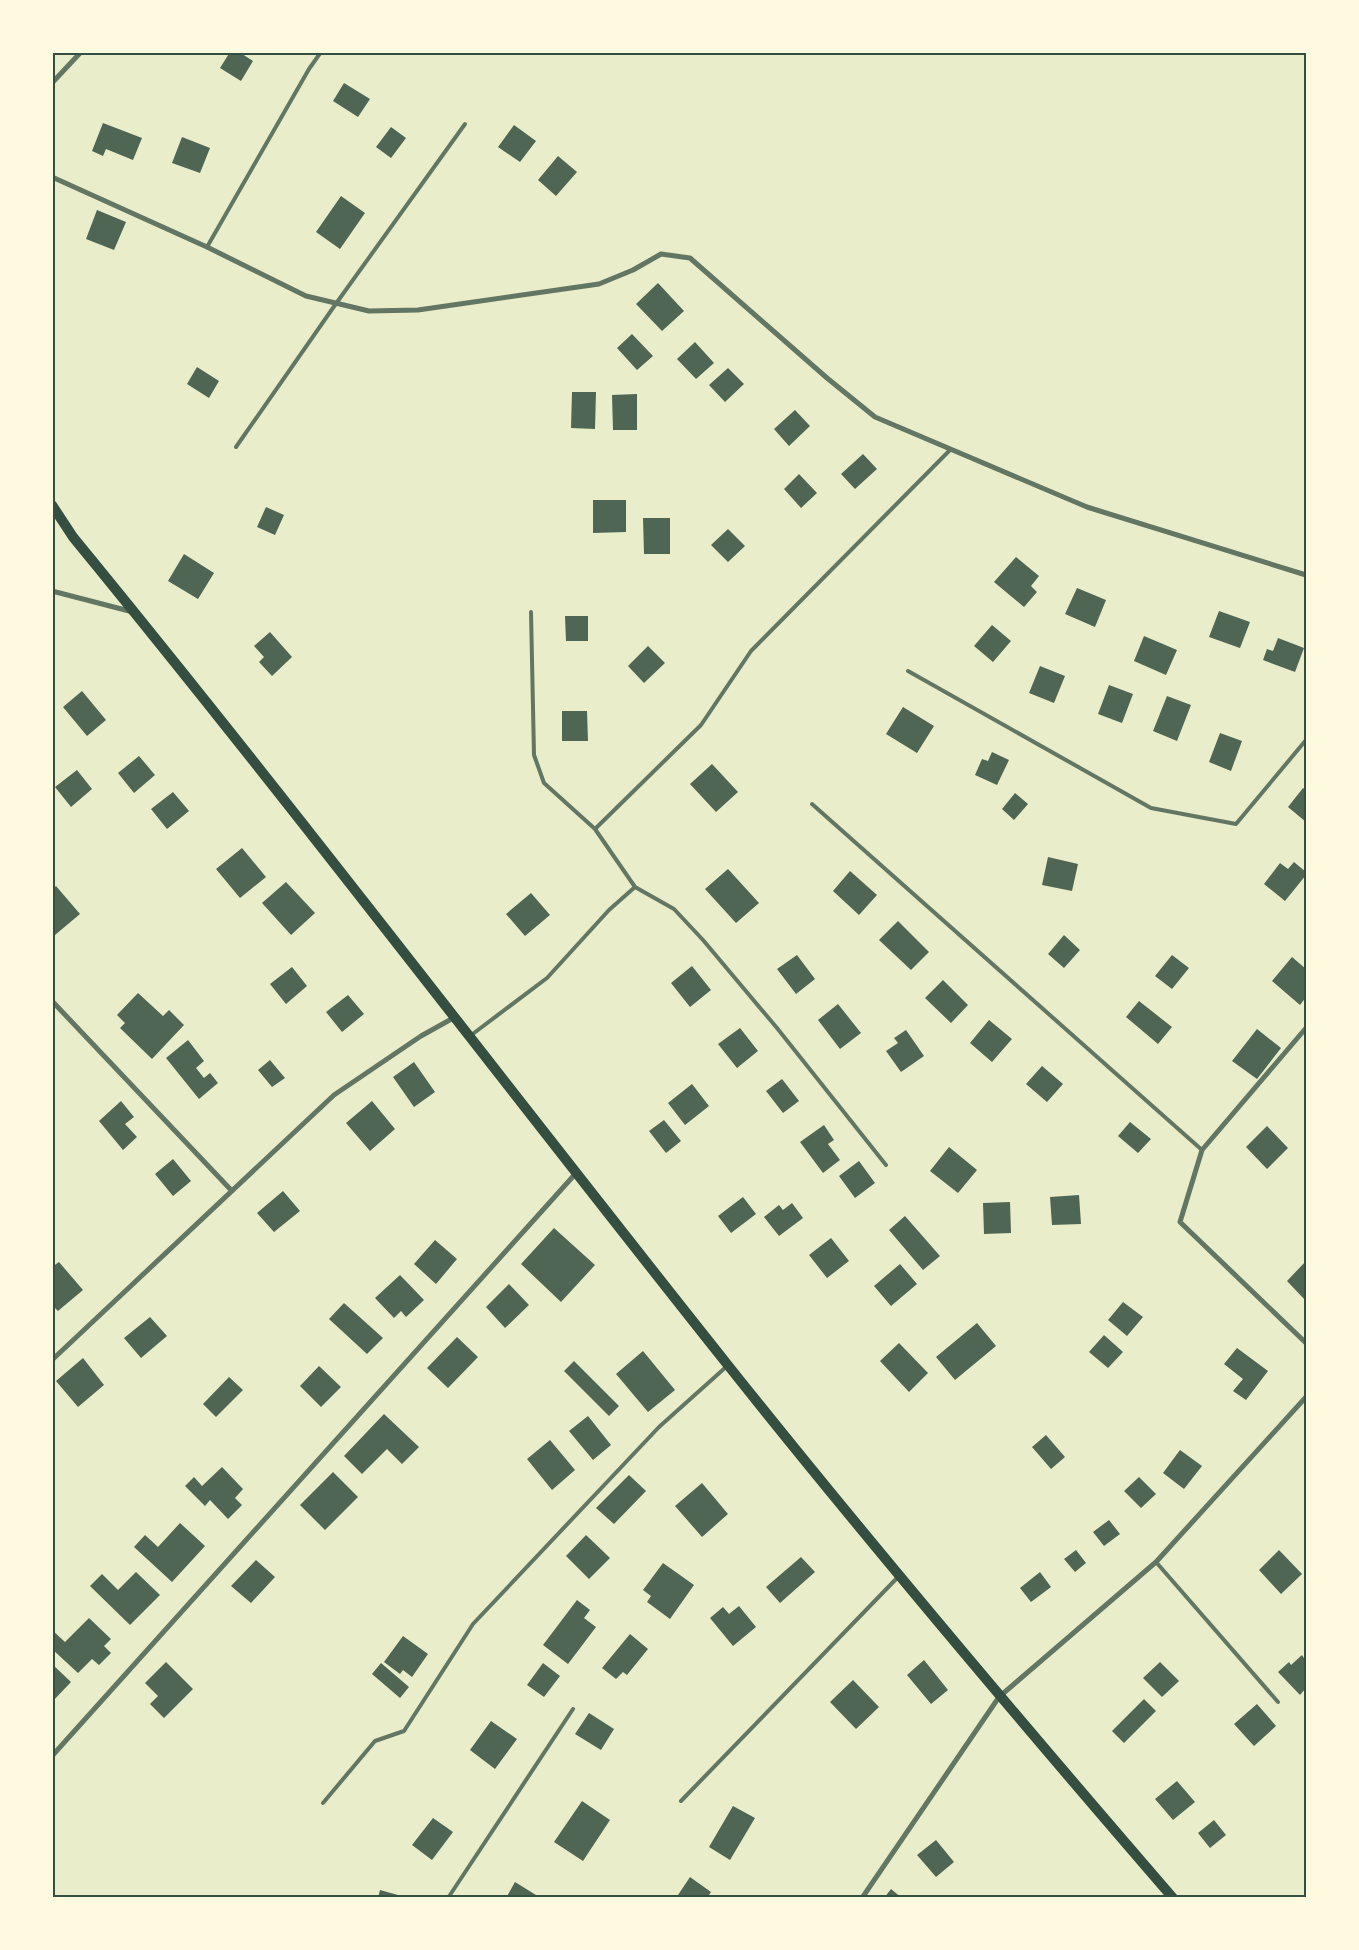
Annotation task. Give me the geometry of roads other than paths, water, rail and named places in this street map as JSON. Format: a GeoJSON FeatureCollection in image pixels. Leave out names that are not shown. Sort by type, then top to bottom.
{"type":"FeatureCollection","features":[{"type":"Feature","properties":{"kind":"main road"},"geometry":{"type":"LineString","coordinates":[[52,505],[73,537],[136,613],[728,1365],[999,1697],[1173,1898]]}},
{"type":"Feature","properties":{"kind":"street"},"geometry":{"type":"LineString","coordinates":[[52,83],[81,52]]}},
{"type":"Feature","properties":{"kind":"street"},"geometry":{"type":"LineString","coordinates":[[52,177],[207,246],[306,296],[335,305],[369,311],[418,310],[599,284],[633,270],[661,254],[690,258],[827,378],[875,417],[1087,507],[1306,575]]}},
{"type":"Feature","properties":{"kind":"street"},"geometry":{"type":"LineString","coordinates":[[52,591],[136,613]]}},
{"type":"Feature","properties":{"kind":"street"},"geometry":{"type":"LineString","coordinates":[[52,1000],[232,1191]]}},
{"type":"Feature","properties":{"kind":"street"},"geometry":{"type":"LineString","coordinates":[[52,1360],[334,1095],[421,1036],[455,1017]]}},
{"type":"Feature","properties":{"kind":"street"},"geometry":{"type":"LineString","coordinates":[[1306,1028],[1202,1150],[1180,1222],[1306,1343]]}},
{"type":"Feature","properties":{"kind":"street"},"geometry":{"type":"LineString","coordinates":[[52,1756],[577,1172]]}},
{"type":"Feature","properties":{"kind":"street"},"geometry":{"type":"LineString","coordinates":[[862,1898],[999,1697],[1156,1562],[1306,1397]]}},
{"type":"Feature","properties":{"kind":"lane"},"geometry":{"type":"LineString","coordinates":[[207,246],[309,69],[321,52]]}},
{"type":"Feature","properties":{"kind":"lane"},"geometry":{"type":"LineString","coordinates":[[236,447],[465,124]]}},
{"type":"Feature","properties":{"kind":"lane"},"geometry":{"type":"LineString","coordinates":[[595,829],[701,725],[751,651],[950,450]]}},
{"type":"Feature","properties":{"kind":"lane"},"geometry":{"type":"LineString","coordinates":[[532,612],[534,755],[544,783],[595,829],[635,887],[674,909],[703,940],[777,1028],[886,1165]]}},
{"type":"Feature","properties":{"kind":"lane"},"geometry":{"type":"LineString","coordinates":[[908,671],[1151,808],[1236,824],[1306,740]]}},
{"type":"Feature","properties":{"kind":"lane"},"geometry":{"type":"LineString","coordinates":[[812,804],[1202,1150]]}},
{"type":"Feature","properties":{"kind":"lane"},"geometry":{"type":"LineString","coordinates":[[470,1036],[547,978],[609,910],[635,887]]}},
{"type":"Feature","properties":{"kind":"lane"},"geometry":{"type":"LineString","coordinates":[[323,1803],[375,1741],[404,1731],[473,1624],[659,1428],[728,1365]]}},
{"type":"Feature","properties":{"kind":"lane"},"geometry":{"type":"LineString","coordinates":[[1156,1562],[1278,1702]]}},
{"type":"Feature","properties":{"kind":"lane"},"geometry":{"type":"LineString","coordinates":[[681,1801],[900,1575]]}},
{"type":"Feature","properties":{"kind":"lane"},"geometry":{"type":"LineString","coordinates":[[448,1898],[573,1709]]}}]}
